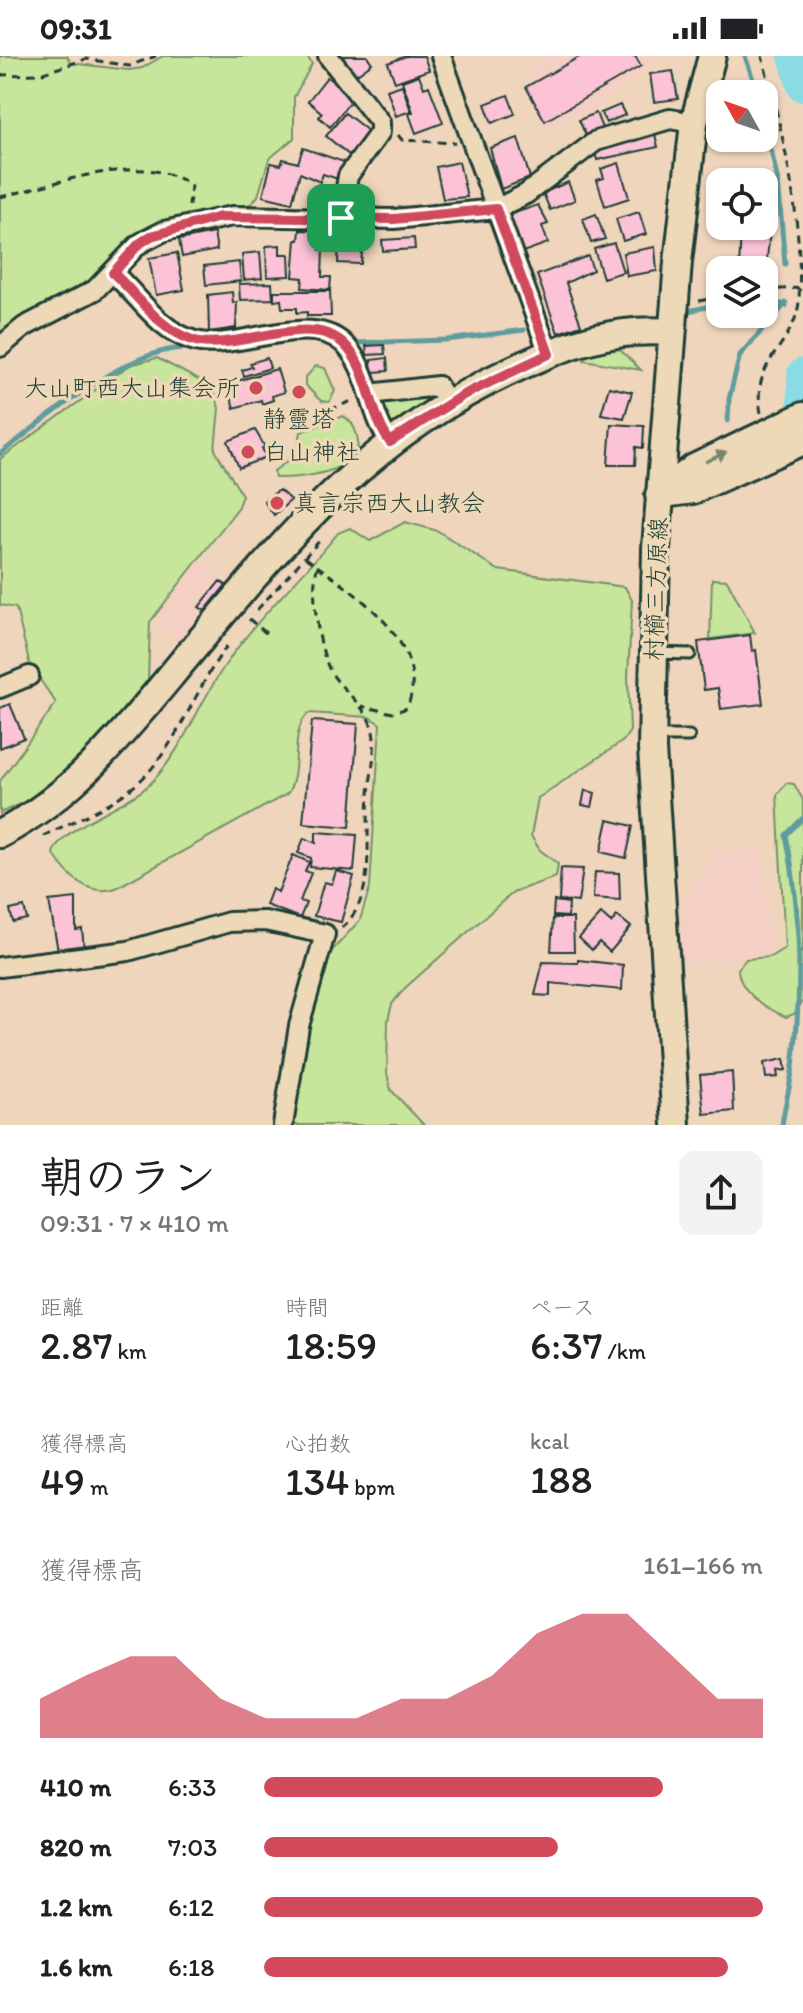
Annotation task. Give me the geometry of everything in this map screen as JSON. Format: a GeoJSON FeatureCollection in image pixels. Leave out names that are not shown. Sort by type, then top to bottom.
{"type":"FeatureCollection","features":[{"type":"Feature","properties":{"kind":"main road","name":"村櫛三方原線"},"geometry":{"type":"LineString","coordinates":[[676,1125],[652,736],[659,495],[694,123],[712,56]]}},
{"type":"Feature","properties":{"kind":"main road"},"geometry":{"type":"LineString","coordinates":[[0,834],[49,804],[91,768],[296,527],[347,477],[390,442],[449,403],[549,354],[614,332],[672,332]]}},
{"type":"Feature","properties":{"kind":"main road"},"geometry":{"type":"LineString","coordinates":[[659,495],[694,468],[780,433],[803,416]]}},
{"type":"Feature","properties":{"kind":"street"},"geometry":{"type":"LineString","coordinates":[[328,56],[380,122],[380,132],[348,176],[341,218]]}},
{"type":"Feature","properties":{"kind":"street"},"geometry":{"type":"LineString","coordinates":[[441,56],[549,354]]}},
{"type":"Feature","properties":{"kind":"street"},"geometry":{"type":"LineString","coordinates":[[0,347],[24,327],[95,290],[139,244],[151,236],[208,220],[245,215],[406,219],[496,209],[534,188],[596,141],[670,119],[694,123]]}},
{"type":"Feature","properties":{"kind":"street"},"geometry":{"type":"LineString","coordinates":[[113,273],[152,316],[193,341],[215,343],[295,332],[333,336],[350,353],[370,394],[382,432],[390,442]]}},
{"type":"Feature","properties":{"kind":"street"},"geometry":{"type":"LineString","coordinates":[[370,394],[438,386],[449,403]]}},
{"type":"Feature","properties":{"kind":"street"},"geometry":{"type":"LineString","coordinates":[[0,688],[29,676]]}},
{"type":"Feature","properties":{"kind":"street"},"geometry":{"type":"LineString","coordinates":[[0,967],[128,951],[229,922],[265,921],[325,934],[302,1016],[283,1125]]}},
{"type":"Feature","properties":{"kind":"lane"},"geometry":{"type":"LineString","coordinates":[[654,653],[690,654]]}},
{"type":"Feature","properties":{"kind":"lane"},"geometry":{"type":"LineString","coordinates":[[652,736],[689,736]]}},
{"type":"Feature","properties":{"kind":"path"},"geometry":{"type":"LineString","coordinates":[[0,75],[40,74],[86,59],[129,66],[156,56]]}},
{"type":"Feature","properties":{"kind":"path"},"geometry":{"type":"LineString","coordinates":[[762,56],[795,184],[800,224],[799,288],[793,324],[761,376],[780,433]]}},
{"type":"Feature","properties":{"kind":"path"},"geometry":{"type":"LineString","coordinates":[[380,122],[386,122],[402,140],[443,144],[471,140]]}},
{"type":"Feature","properties":{"kind":"path"},"geometry":{"type":"LineString","coordinates":[[0,197],[135,167],[166,172],[184,179],[191,186],[188,209]]}},
{"type":"Feature","properties":{"kind":"path"},"geometry":{"type":"LineString","coordinates":[[778,289],[799,288]]}},
{"type":"Feature","properties":{"kind":"path"},"geometry":{"type":"LineString","coordinates":[[291,426],[340,406]]}},
{"type":"Feature","properties":{"kind":"path"},"geometry":{"type":"LineString","coordinates":[[266,633],[249,619],[306,558],[329,528]]}},
{"type":"Feature","properties":{"kind":"path"},"geometry":{"type":"LineString","coordinates":[[306,558],[376,613],[406,651],[411,676],[407,708],[393,713],[360,706]]}},
{"type":"Feature","properties":{"kind":"path"},"geometry":{"type":"LineString","coordinates":[[318,566],[314,575],[317,615],[327,665],[360,706],[373,737],[364,885],[352,919],[341,929],[325,934]]}},
{"type":"Feature","properties":{"kind":"path"},"geometry":{"type":"LineString","coordinates":[[38,838],[109,802],[142,779],[167,747],[230,642]]}},
{"type":"Feature","properties":{"kind":"shaded area"},"geometry":{"type":"Polygon","coordinates":[[[544,56],[662,56],[647,65],[648,69],[600,107],[546,126],[522,84],[535,77],[529,65],[544,56]]]}},
{"type":"Feature","properties":{"kind":"shaded area"},"geometry":{"type":"Polygon","coordinates":[[[198,559],[231,585],[183,642],[152,617],[198,559]]]}},
{"type":"Feature","properties":{"kind":"shaded area"},"geometry":{"type":"Polygon","coordinates":[[[763,849],[770,957],[678,964],[675,913],[715,852],[763,849]]]}},
{"type":"Feature","properties":{"kind":"green space"},"geometry":{"type":"Polygon","coordinates":[[[0,56],[67,56],[71,63],[129,70],[142,68],[163,56],[307,56],[312,64],[294,97],[294,138],[269,159],[258,196],[251,204],[149,227],[132,238],[91,281],[0,334],[0,56]]]}},
{"type":"Feature","properties":{"kind":"green space"},"geometry":{"type":"Polygon","coordinates":[[[617,347],[641,370],[584,360],[584,357],[617,347]]]}},
{"type":"Feature","properties":{"kind":"green space"},"geometry":{"type":"Polygon","coordinates":[[[157,358],[212,387],[219,408],[215,450],[242,495],[237,509],[150,622],[148,680],[138,695],[83,759],[38,796],[0,813],[0,781],[56,703],[30,665],[16,608],[0,605],[0,459],[130,365],[157,358]]]}},
{"type":"Feature","properties":{"kind":"green space"},"geometry":{"type":"Polygon","coordinates":[[[316,366],[325,368],[335,391],[329,402],[321,401],[305,385],[305,378],[316,366]]]}},
{"type":"Feature","properties":{"kind":"green space"},"geometry":{"type":"Polygon","coordinates":[[[431,393],[433,397],[388,427],[381,404],[384,399],[431,393]]]}},
{"type":"Feature","properties":{"kind":"green space"},"geometry":{"type":"Polygon","coordinates":[[[343,416],[352,424],[357,436],[357,448],[352,458],[341,466],[313,475],[275,478],[274,471],[297,454],[301,432],[343,416]]]}},
{"type":"Feature","properties":{"kind":"green space"},"geometry":{"type":"Polygon","coordinates":[[[405,522],[438,531],[498,570],[625,587],[632,600],[628,677],[630,731],[623,741],[538,798],[531,836],[540,850],[558,864],[556,877],[516,891],[504,900],[405,988],[392,1004],[388,1020],[387,1073],[391,1090],[424,1125],[290,1125],[302,1047],[320,975],[330,953],[360,920],[370,887],[380,724],[369,717],[309,713],[299,730],[292,785],[287,794],[116,888],[97,890],[88,887],[72,877],[53,853],[68,834],[141,792],[163,770],[239,646],[338,533],[350,528],[370,541],[405,522]]]}},
{"type":"Feature","properties":{"kind":"green space"},"geometry":{"type":"Polygon","coordinates":[[[712,579],[727,580],[755,633],[710,639],[712,579]]]}},
{"type":"Feature","properties":{"kind":"green space"},"geometry":{"type":"Polygon","coordinates":[[[786,783],[794,784],[803,800],[803,1001],[794,1014],[786,1017],[748,992],[738,969],[746,959],[770,957],[785,948],[777,795],[786,783]]]}},
{"type":"Feature","properties":{"kind":"building"},"geometry":{"type":"Polygon","coordinates":[[[338,56],[367,56],[372,63],[353,77],[338,56]]]}},
{"type":"Feature","properties":{"kind":"building"},"geometry":{"type":"Polygon","coordinates":[[[406,56],[424,56],[429,70],[395,82],[388,63],[406,56]]]}},
{"type":"Feature","properties":{"kind":"building"},"geometry":{"type":"Polygon","coordinates":[[[581,56],[635,56],[641,66],[545,121],[526,87],[581,56]]]}},
{"type":"Feature","properties":{"kind":"building"},"geometry":{"type":"Polygon","coordinates":[[[673,71],[678,99],[654,102],[650,74],[673,71]]]}},
{"type":"Feature","properties":{"kind":"building"},"geometry":{"type":"Polygon","coordinates":[[[419,75],[424,88],[429,86],[443,123],[416,133],[409,114],[413,112],[402,81],[419,75]]]}},
{"type":"Feature","properties":{"kind":"building"},"geometry":{"type":"Polygon","coordinates":[[[327,77],[353,98],[330,127],[319,117],[322,113],[308,101],[327,77]]]}},
{"type":"Feature","properties":{"kind":"building"},"geometry":{"type":"Polygon","coordinates":[[[402,85],[411,111],[396,116],[387,90],[402,85]]]}},
{"type":"Feature","properties":{"kind":"building"},"geometry":{"type":"Polygon","coordinates":[[[508,95],[515,114],[492,123],[485,104],[508,95]]]}},
{"type":"Feature","properties":{"kind":"building"},"geometry":{"type":"Polygon","coordinates":[[[620,105],[625,115],[606,123],[601,113],[620,105]]]}},
{"type":"Feature","properties":{"kind":"building"},"geometry":{"type":"Polygon","coordinates":[[[345,113],[368,131],[349,155],[326,136],[345,113]]]}},
{"type":"Feature","properties":{"kind":"building"},"geometry":{"type":"Polygon","coordinates":[[[596,113],[603,131],[587,138],[579,120],[596,113]]]}},
{"type":"Feature","properties":{"kind":"building"},"geometry":{"type":"Polygon","coordinates":[[[654,130],[658,147],[597,160],[594,149],[654,130]]]}},
{"type":"Feature","properties":{"kind":"building"},"geometry":{"type":"Polygon","coordinates":[[[518,138],[530,178],[501,189],[490,148],[518,138]]]}},
{"type":"Feature","properties":{"kind":"building"},"geometry":{"type":"Polygon","coordinates":[[[303,148],[344,162],[338,179],[323,174],[320,182],[300,173],[292,203],[263,196],[271,163],[281,165],[283,159],[298,163],[303,148]]]}},
{"type":"Feature","properties":{"kind":"building"},"geometry":{"type":"Polygon","coordinates":[[[459,162],[467,197],[443,199],[436,167],[459,162]]]}},
{"type":"Feature","properties":{"kind":"building"},"geometry":{"type":"Polygon","coordinates":[[[619,163],[629,198],[605,206],[597,180],[604,178],[601,169],[619,163]]]}},
{"type":"Feature","properties":{"kind":"building"},"geometry":{"type":"Polygon","coordinates":[[[568,182],[575,200],[550,210],[543,193],[568,182]]]}},
{"type":"Feature","properties":{"kind":"building"},"geometry":{"type":"Polygon","coordinates":[[[538,205],[548,224],[542,226],[548,243],[523,252],[509,215],[538,205]]]}},
{"type":"Feature","properties":{"kind":"building"},"geometry":{"type":"Polygon","coordinates":[[[639,212],[646,234],[623,241],[616,219],[639,212]]]}},
{"type":"Feature","properties":{"kind":"building"},"geometry":{"type":"Polygon","coordinates":[[[596,214],[605,239],[591,243],[583,219],[596,214]]]}},
{"type":"Feature","properties":{"kind":"building"},"geometry":{"type":"Polygon","coordinates":[[[300,230],[328,231],[328,241],[320,240],[320,250],[323,250],[322,277],[331,277],[330,290],[302,288],[303,278],[293,277],[296,240],[299,240],[300,230]]]}},
{"type":"Feature","properties":{"kind":"building"},"geometry":{"type":"Polygon","coordinates":[[[214,233],[217,250],[182,257],[179,240],[214,233]]]}},
{"type":"Feature","properties":{"kind":"building"},"geometry":{"type":"Polygon","coordinates":[[[414,238],[415,249],[383,251],[382,240],[414,238]]]}},
{"type":"Feature","properties":{"kind":"building"},"geometry":{"type":"Polygon","coordinates":[[[339,240],[363,241],[361,264],[338,263],[339,240]]]}},
{"type":"Feature","properties":{"kind":"building"},"geometry":{"type":"Polygon","coordinates":[[[740,240],[769,240],[767,256],[740,256],[740,240]]]}},
{"type":"Feature","properties":{"kind":"building"},"geometry":{"type":"Polygon","coordinates":[[[614,243],[623,272],[603,278],[594,249],[614,243]]]}},
{"type":"Feature","properties":{"kind":"building"},"geometry":{"type":"Polygon","coordinates":[[[280,245],[280,254],[289,254],[290,276],[267,277],[266,246],[280,245]]]}},
{"type":"Feature","properties":{"kind":"building"},"geometry":{"type":"Polygon","coordinates":[[[655,247],[657,271],[627,276],[623,253],[655,247]]]}},
{"type":"Feature","properties":{"kind":"building"},"geometry":{"type":"Polygon","coordinates":[[[260,252],[262,278],[244,280],[242,254],[260,252]]]}},
{"type":"Feature","properties":{"kind":"building"},"geometry":{"type":"Polygon","coordinates":[[[177,253],[184,290],[156,295],[149,258],[177,253]]]}},
{"type":"Feature","properties":{"kind":"building"},"geometry":{"type":"Polygon","coordinates":[[[588,256],[593,270],[566,283],[581,325],[558,333],[537,275],[588,256]]]}},
{"type":"Feature","properties":{"kind":"building"},"geometry":{"type":"Polygon","coordinates":[[[239,262],[241,281],[206,285],[204,266],[239,262]]]}},
{"type":"Feature","properties":{"kind":"building"},"geometry":{"type":"Polygon","coordinates":[[[272,283],[273,299],[240,300],[239,284],[272,283]]]}},
{"type":"Feature","properties":{"kind":"building"},"geometry":{"type":"Polygon","coordinates":[[[274,291],[330,291],[331,316],[307,316],[307,312],[297,313],[297,308],[282,308],[281,300],[274,301],[274,291]]]}},
{"type":"Feature","properties":{"kind":"building"},"geometry":{"type":"Polygon","coordinates":[[[232,292],[233,303],[237,302],[236,328],[209,332],[208,295],[232,292]]]}},
{"type":"Feature","properties":{"kind":"building"},"geometry":{"type":"Polygon","coordinates":[[[384,345],[385,354],[367,355],[366,346],[384,345]]]}},
{"type":"Feature","properties":{"kind":"building"},"geometry":{"type":"Polygon","coordinates":[[[267,358],[270,368],[244,376],[242,370],[252,367],[250,363],[267,358]]]}},
{"type":"Feature","properties":{"kind":"building"},"geometry":{"type":"Polygon","coordinates":[[[387,358],[388,371],[372,372],[371,360],[387,358]]]}},
{"type":"Feature","properties":{"kind":"building","name":"大山町西大山集会所"},"geometry":{"type":"Polygon","coordinates":[[[277,369],[284,392],[262,404],[261,400],[234,408],[227,384],[277,369]]]}},
{"type":"Feature","properties":{"kind":"building"},"geometry":{"type":"Polygon","coordinates":[[[609,387],[632,392],[624,418],[601,414],[609,387]]]}},
{"type":"Feature","properties":{"kind":"building"},"geometry":{"type":"Polygon","coordinates":[[[611,424],[644,426],[643,448],[636,447],[635,465],[608,465],[611,424]]]}},
{"type":"Feature","properties":{"kind":"building","name":"白山神社"},"geometry":{"type":"Polygon","coordinates":[[[255,430],[265,447],[262,448],[266,457],[239,468],[228,441],[255,430]]]}},
{"type":"Feature","properties":{"kind":"building","name":"真言宗西大山教会"},"geometry":{"type":"Polygon","coordinates":[[[279,490],[291,500],[274,515],[264,501],[279,490]]]}},
{"type":"Feature","properties":{"kind":"building"},"geometry":{"type":"Polygon","coordinates":[[[220,581],[226,585],[205,611],[199,607],[220,581]]]}},
{"type":"Feature","properties":{"kind":"building"},"geometry":{"type":"Polygon","coordinates":[[[750,635],[752,651],[756,650],[763,704],[721,709],[718,688],[704,690],[698,642],[750,635]]]}},
{"type":"Feature","properties":{"kind":"building"},"geometry":{"type":"Polygon","coordinates":[[[10,704],[24,738],[0,748],[0,708],[10,704]]]}},
{"type":"Feature","properties":{"kind":"building"},"geometry":{"type":"Polygon","coordinates":[[[312,721],[358,724],[350,827],[303,823],[312,721]]]}},
{"type":"Feature","properties":{"kind":"building"},"geometry":{"type":"Polygon","coordinates":[[[585,790],[595,793],[592,807],[582,805],[585,790]]]}},
{"type":"Feature","properties":{"kind":"building"},"geometry":{"type":"Polygon","coordinates":[[[608,820],[633,826],[626,858],[601,852],[608,820]]]}},
{"type":"Feature","properties":{"kind":"building"},"geometry":{"type":"Polygon","coordinates":[[[316,832],[357,835],[354,871],[310,867],[311,858],[298,853],[304,838],[316,843],[316,832]]]}},
{"type":"Feature","properties":{"kind":"building"},"geometry":{"type":"Polygon","coordinates":[[[293,855],[309,862],[305,871],[311,873],[300,901],[306,903],[300,918],[266,905],[272,889],[278,892],[293,855]]]}},
{"type":"Feature","properties":{"kind":"building"},"geometry":{"type":"Polygon","coordinates":[[[561,868],[583,869],[578,902],[559,900],[561,868]]]}},
{"type":"Feature","properties":{"kind":"building"},"geometry":{"type":"Polygon","coordinates":[[[336,871],[354,876],[341,922],[314,916],[324,882],[332,884],[336,871]]]}},
{"type":"Feature","properties":{"kind":"building"},"geometry":{"type":"Polygon","coordinates":[[[595,872],[619,873],[620,900],[593,898],[595,872]]]}},
{"type":"Feature","properties":{"kind":"building"},"geometry":{"type":"Polygon","coordinates":[[[76,898],[76,930],[82,929],[84,948],[58,951],[49,901],[76,898]]]}},
{"type":"Feature","properties":{"kind":"building"},"geometry":{"type":"Polygon","coordinates":[[[554,901],[569,903],[568,917],[553,916],[554,901]]]}},
{"type":"Feature","properties":{"kind":"building"},"geometry":{"type":"Polygon","coordinates":[[[24,907],[27,919],[13,922],[10,910],[24,907]]]}},
{"type":"Feature","properties":{"kind":"building"},"geometry":{"type":"Polygon","coordinates":[[[601,914],[611,923],[617,916],[631,927],[610,952],[599,942],[592,950],[579,938],[601,914]]]}},
{"type":"Feature","properties":{"kind":"building"},"geometry":{"type":"Polygon","coordinates":[[[553,918],[573,918],[574,951],[551,951],[553,918]]]}},
{"type":"Feature","properties":{"kind":"building"},"geometry":{"type":"Polygon","coordinates":[[[578,960],[623,965],[622,990],[550,983],[550,996],[535,995],[543,962],[578,963],[578,960]]]}},
{"type":"Feature","properties":{"kind":"building"},"geometry":{"type":"Polygon","coordinates":[[[784,1059],[786,1070],[777,1071],[778,1077],[766,1078],[764,1063],[784,1059]]]}},
{"type":"Feature","properties":{"kind":"building"},"geometry":{"type":"Polygon","coordinates":[[[732,1072],[734,1111],[704,1114],[700,1075],[732,1072]]]}},
{"type":"Feature","properties":{"kind":"waterway"},"geometry":{"type":"LineString","coordinates":[[745,56],[753,80]]}},
{"type":"Feature","properties":{"kind":"waterway"},"geometry":{"type":"LineString","coordinates":[[794,56],[803,86]]}},
{"type":"Feature","properties":{"kind":"waterway"},"geometry":{"type":"LineString","coordinates":[[772,152],[778,182],[785,264]]}},
{"type":"Feature","properties":{"kind":"waterway"},"geometry":{"type":"LineString","coordinates":[[778,303],[786,306]]}},
{"type":"Feature","properties":{"kind":"waterway"},"geometry":{"type":"LineString","coordinates":[[728,421],[729,399],[740,355],[786,303]]}},
{"type":"Feature","properties":{"kind":"waterway"},"geometry":{"type":"LineString","coordinates":[[688,311],[706,307]]}},
{"type":"Feature","properties":{"kind":"waterway"},"geometry":{"type":"LineString","coordinates":[[355,343],[447,340],[524,330]]}},
{"type":"Feature","properties":{"kind":"waterway"},"geometry":{"type":"LineString","coordinates":[[0,454],[66,403],[116,370],[167,350],[191,348]]}},
{"type":"Feature","properties":{"kind":"waterway"},"geometry":{"type":"LineString","coordinates":[[803,374],[803,420]]}},
{"type":"Feature","properties":{"kind":"waterway"},"geometry":{"type":"LineString","coordinates":[[782,1125],[794,1058],[799,974],[795,891],[786,835],[803,818]]}},
{"type":"Feature","properties":{"kind":"place","name":"大山町西大山集会所"},"geometry":{"type":"Point","coordinates":[256,388]}},
{"type":"Feature","properties":{"kind":"place","name":"静靈塔"},"geometry":{"type":"Point","coordinates":[299,392]}},
{"type":"Feature","properties":{"kind":"place","name":"白山神社"},"geometry":{"type":"Point","coordinates":[248,452]}},
{"type":"Feature","properties":{"kind":"place","name":"真言宗西大山教会"},"geometry":{"type":"Point","coordinates":[277,503]}},
{"type":"Feature","properties":{"kind":"route"},"geometry":{"type":"LineString","coordinates":[[496,209],[549,354],[463,395],[390,442],[382,432],[370,394],[350,353],[333,336],[295,332],[215,343],[193,341],[152,316],[113,273],[139,244],[151,236],[208,220],[245,215],[341,218],[406,219],[496,209]]}}]}
